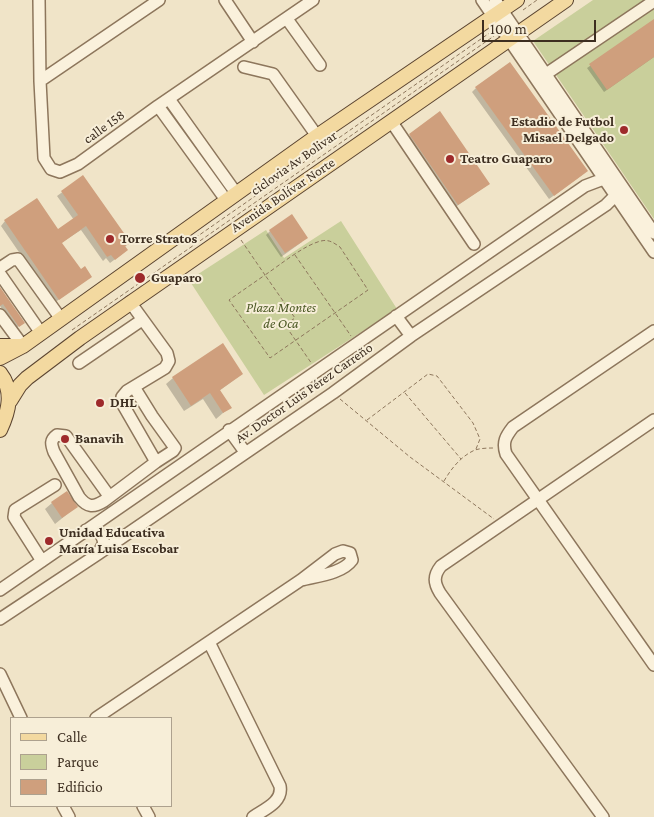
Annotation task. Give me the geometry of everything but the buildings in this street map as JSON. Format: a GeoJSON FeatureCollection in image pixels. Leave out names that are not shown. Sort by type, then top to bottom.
{"type":"FeatureCollection","features":[{"type":"Feature","properties":{"kind":"main road","name":"Avenida Bolívar Norte"},"geometry":{"type":"LineString","coordinates":[[0,430],[10,400],[20,385],[36,370],[130,302],[391,121],[509,35],[566,0]]}},
{"type":"Feature","properties":{"kind":"main road","name":"Avenida Bolívar Norte"},"geometry":{"type":"LineString","coordinates":[[0,358],[24,346],[317,136],[497,13],[519,5]]}},
{"type":"Feature","properties":{"kind":"main road"},"geometry":{"type":"LineString","coordinates":[[0,346],[24,346]]}},
{"type":"Feature","properties":{"kind":"main road"},"geometry":{"type":"LineString","coordinates":[[0,374],[6,383],[10,400]]}},
{"type":"Feature","properties":{"kind":"street","name":"calle 158"},"geometry":{"type":"LineString","coordinates":[[39,0],[40,81],[44,158],[47,166],[54,171],[64,171],[78,164],[158,106],[314,0]]}},
{"type":"Feature","properties":{"kind":"street"},"geometry":{"type":"LineString","coordinates":[[40,81],[159,0]]}},
{"type":"Feature","properties":{"kind":"street"},"geometry":{"type":"LineString","coordinates":[[225,0],[253,42]]}},
{"type":"Feature","properties":{"kind":"street"},"geometry":{"type":"LineString","coordinates":[[482,0],[497,13],[509,35],[619,192],[654,252]]}},
{"type":"Feature","properties":{"kind":"street"},"geometry":{"type":"LineString","coordinates":[[546,74],[654,1]]}},
{"type":"Feature","properties":{"kind":"street"},"geometry":{"type":"LineString","coordinates":[[287,19],[320,65]]}},
{"type":"Feature","properties":{"kind":"street"},"geometry":{"type":"LineString","coordinates":[[509,35],[546,74],[608,176]]}},
{"type":"Feature","properties":{"kind":"street"},"geometry":{"type":"LineString","coordinates":[[244,67],[273,74],[317,136]]}},
{"type":"Feature","properties":{"kind":"street"},"geometry":{"type":"LineString","coordinates":[[169,99],[231,197]]}},
{"type":"Feature","properties":{"kind":"street"},"geometry":{"type":"LineString","coordinates":[[158,106],[231,197]]}},
{"type":"Feature","properties":{"kind":"street"},"geometry":{"type":"LineString","coordinates":[[391,121],[474,244]]}},
{"type":"Feature","properties":{"kind":"street","name":"Av. Doctor Luis Pérez Carreño"},"geometry":{"type":"LineString","coordinates":[[0,590],[229,430],[585,186],[608,176]]}},
{"type":"Feature","properties":{"kind":"street"},"geometry":{"type":"LineString","coordinates":[[619,192],[654,233]]}},
{"type":"Feature","properties":{"kind":"street","name":"Av. Doctor Luis Pérez Carreño"},"geometry":{"type":"LineString","coordinates":[[2,617],[98,554],[333,393],[411,336],[606,205],[619,192]]}},
{"type":"Feature","properties":{"kind":"street"},"geometry":{"type":"LineString","coordinates":[[0,268],[12,260],[18,259],[61,319]]}},
{"type":"Feature","properties":{"kind":"street"},"geometry":{"type":"LineString","coordinates":[[0,274],[41,333]]}},
{"type":"Feature","properties":{"kind":"street"},"geometry":{"type":"LineString","coordinates":[[130,302],[167,352],[169,361],[165,368],[122,396],[122,403],[156,462]]}},
{"type":"Feature","properties":{"kind":"street"},"geometry":{"type":"LineString","coordinates":[[0,315],[24,346]]}},
{"type":"Feature","properties":{"kind":"street"},"geometry":{"type":"LineString","coordinates":[[396,316],[411,336]]}},
{"type":"Feature","properties":{"kind":"street"},"geometry":{"type":"LineString","coordinates":[[80,363],[142,320]]}},
{"type":"Feature","properties":{"kind":"street"},"geometry":{"type":"LineString","coordinates":[[654,331],[513,427],[507,434],[503,447],[506,454],[654,664]]}},
{"type":"Feature","properties":{"kind":"street"},"geometry":{"type":"LineString","coordinates":[[109,496],[66,436],[61,434],[52,438],[51,444],[54,452],[79,497],[84,504],[89,506],[97,505],[174,451],[175,448],[134,387]]}},
{"type":"Feature","properties":{"kind":"street"},"geometry":{"type":"LineString","coordinates":[[603,817],[436,587],[434,579],[436,572],[441,566],[654,420]]}},
{"type":"Feature","properties":{"kind":"street"},"geometry":{"type":"LineString","coordinates":[[229,430],[245,452]]}},
{"type":"Feature","properties":{"kind":"street"},"geometry":{"type":"LineString","coordinates":[[42,561],[14,517],[14,513],[15,510],[55,485]]}},
{"type":"Feature","properties":{"kind":"street"},"geometry":{"type":"LineString","coordinates":[[86,530],[98,532],[103,539],[103,547],[98,554]]}},
{"type":"Feature","properties":{"kind":"street"},"geometry":{"type":"LineString","coordinates":[[99,717],[301,580]]}},
{"type":"Feature","properties":{"kind":"street"},"geometry":{"type":"LineString","coordinates":[[209,642],[280,786],[281,793],[278,800],[253,817]]}},
{"type":"Feature","properties":{"kind":"street"},"geometry":{"type":"LineString","coordinates":[[0,674],[21,717]]}},
{"type":"Feature","properties":{"kind":"path"},"geometry":{"type":"LineString","coordinates":[[519,5],[537,0]]}},
{"type":"Feature","properties":{"kind":"path","name":"ciclovia Av Bolivar"},"geometry":{"type":"LineString","coordinates":[[190,240],[497,13]]}},
{"type":"Feature","properties":{"kind":"path","name":"ciclovia Av Bolivar"},"geometry":{"type":"LineString","coordinates":[[70,336],[73,328],[509,35]]}},
{"type":"Feature","properties":{"kind":"path"},"geometry":{"type":"LineString","coordinates":[[234,230],[295,318],[285,325],[317,370]]}},
{"type":"Feature","properties":{"kind":"path"},"geometry":{"type":"LineString","coordinates":[[321,241],[333,242],[340,247],[368,290],[270,358],[229,300],[266,275],[294,255],[321,241]]}},
{"type":"Feature","properties":{"kind":"path"},"geometry":{"type":"LineString","coordinates":[[294,255],[356,344]]}},
{"type":"Feature","properties":{"kind":"path"},"geometry":{"type":"LineString","coordinates":[[367,420],[428,374],[437,376],[473,424],[480,439],[476,449]]}},
{"type":"Feature","properties":{"kind":"path"},"geometry":{"type":"LineString","coordinates":[[404,392],[461,459]]}},
{"type":"Feature","properties":{"kind":"path"},"geometry":{"type":"LineString","coordinates":[[333,393],[410,457],[501,524]]}},
{"type":"Feature","properties":{"kind":"path"},"geometry":{"type":"LineString","coordinates":[[443,482],[450,470],[461,459],[476,449],[503,447]]}},
{"type":"Feature","properties":{"kind":"green space","name":"Estadio de Futbol Misael Delgado"},"geometry":{"type":"Polygon","coordinates":[[[593,0],[654,0],[654,219],[533,41],[593,0]]]}},
{"type":"Feature","properties":{"kind":"green space","name":"Plaza Montes de Oca"},"geometry":{"type":"Polygon","coordinates":[[[341,221],[397,309],[264,395],[189,280],[266,230],[284,258],[341,221]]]}},
{"type":"Feature","properties":{"kind":"place","name":"Estadio de Futbol Misael Delgado"},"geometry":{"type":"Point","coordinates":[624,130]}},
{"type":"Feature","properties":{"kind":"place","name":"Teatro Guaparo"},"geometry":{"type":"Point","coordinates":[450,159]}},
{"type":"Feature","properties":{"kind":"place","name":"Torre Stratos"},"geometry":{"type":"Point","coordinates":[110,239]}},
{"type":"Feature","properties":{"kind":"place","name":"Guaparo"},"geometry":{"type":"Point","coordinates":[140,278]}},
{"type":"Feature","properties":{"kind":"place","name":"DHL"},"geometry":{"type":"Point","coordinates":[100,403]}},
{"type":"Feature","properties":{"kind":"place","name":"Banavih"},"geometry":{"type":"Point","coordinates":[65,439]}},
{"type":"Feature","properties":{"kind":"place","name":"Unidad Educativa María Luisa Escobar"},"geometry":{"type":"Point","coordinates":[49,541]}}]}
